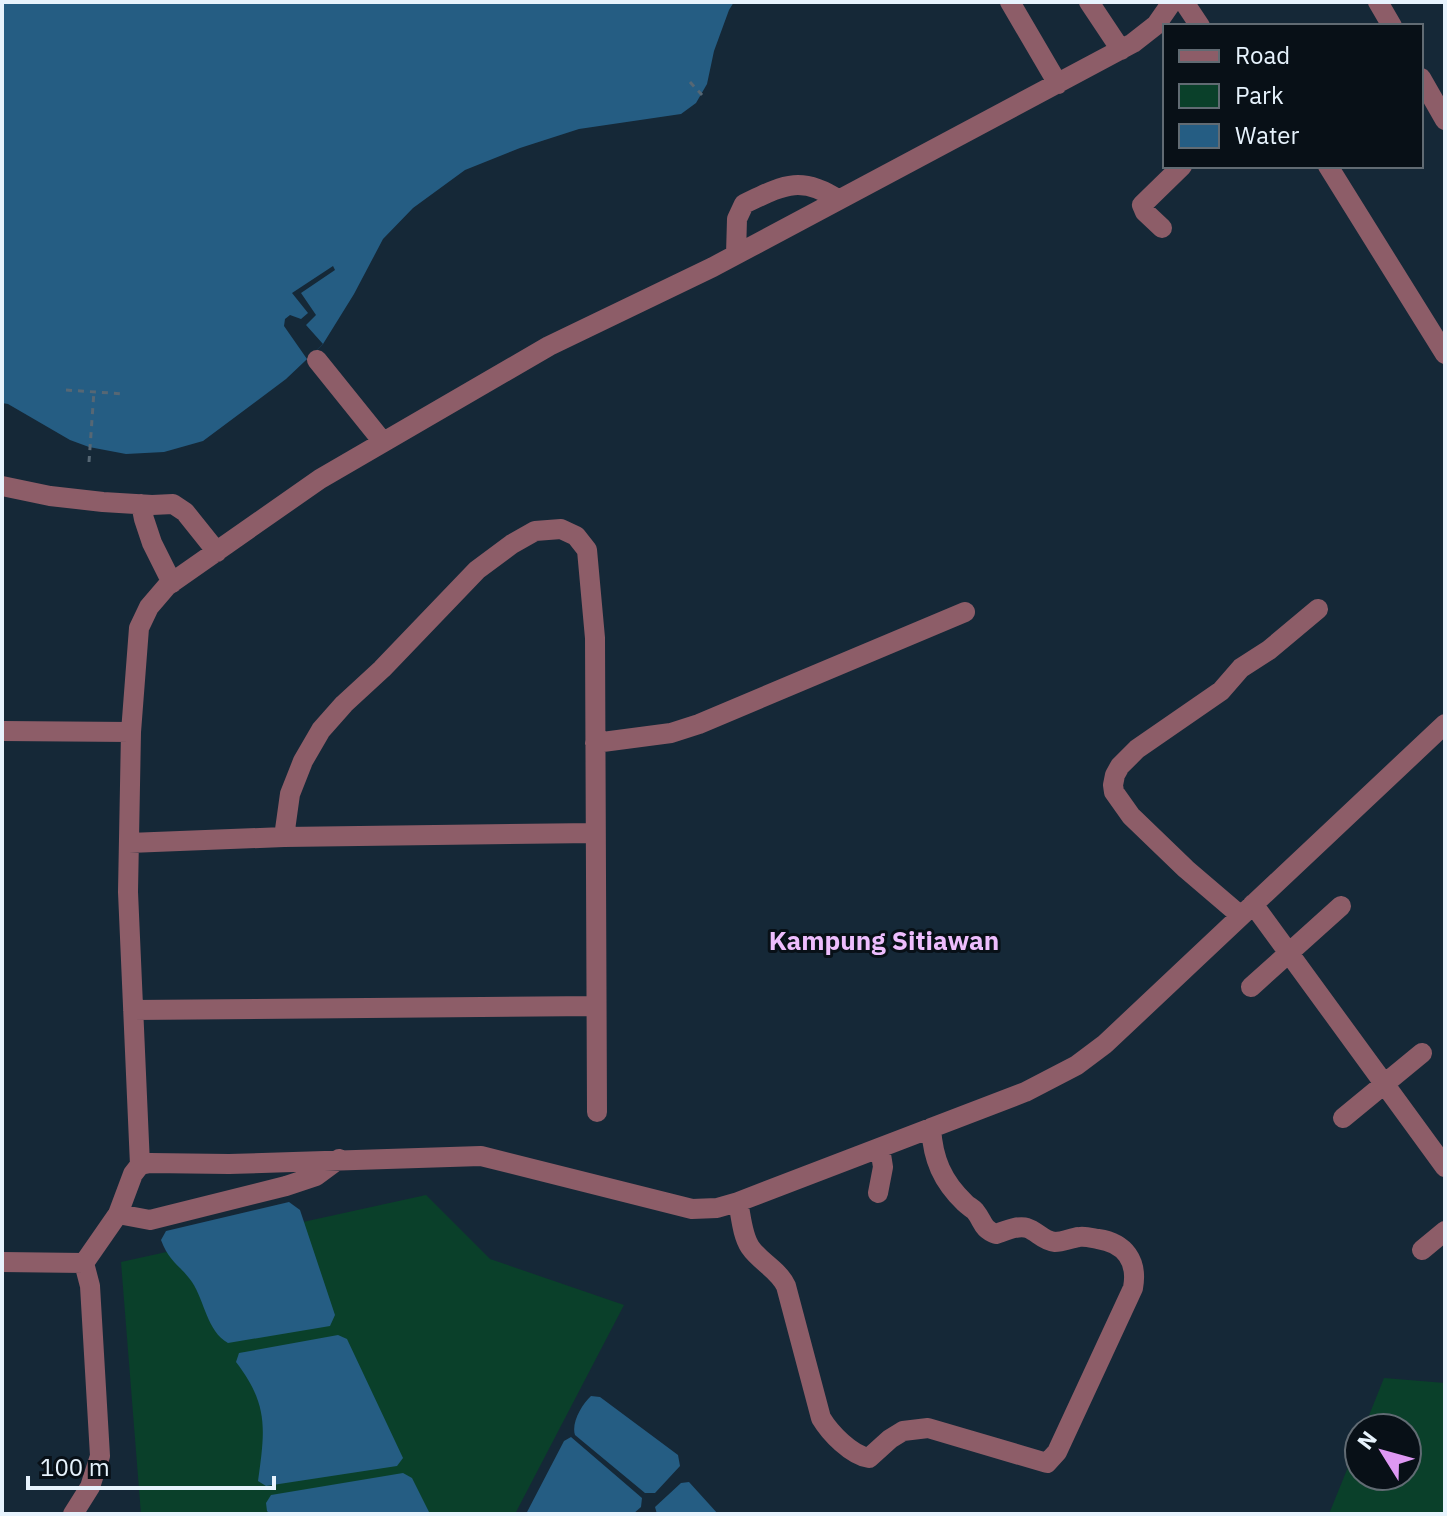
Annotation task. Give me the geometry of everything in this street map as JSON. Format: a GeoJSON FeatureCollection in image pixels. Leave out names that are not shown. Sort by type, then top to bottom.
{"type":"FeatureCollection","features":[{"type":"Feature","properties":{"kind":"street"},"geometry":{"type":"LineString","coordinates":[[1010,2],[1058,84]]}},
{"type":"Feature","properties":{"kind":"street"},"geometry":{"type":"LineString","coordinates":[[1089,2],[1121,50]]}},
{"type":"Feature","properties":{"kind":"street"},"geometry":{"type":"LineString","coordinates":[[73,1514],[90,1487],[100,1456],[90,1286],[84,1263],[118,1214],[133,1174],[140,1165],[128,892],[131,732],[139,628],[149,607],[172,583],[320,479],[549,346],[736,254],[1121,50],[1156,25],[1172,2]]}},
{"type":"Feature","properties":{"kind":"street"},"geometry":{"type":"LineString","coordinates":[[1184,2],[1199,24]]}},
{"type":"Feature","properties":{"kind":"street"},"geometry":{"type":"LineString","coordinates":[[1378,2],[1391,24]]}},
{"type":"Feature","properties":{"kind":"street"},"geometry":{"type":"LineString","coordinates":[[1423,82],[1445,120]]}},
{"type":"Feature","properties":{"kind":"street"},"geometry":{"type":"LineString","coordinates":[[1162,228],[1142,205],[1180,168]]}},
{"type":"Feature","properties":{"kind":"street"},"geometry":{"type":"LineString","coordinates":[[1329,168],[1438,326],[1445,354]]}},
{"type":"Feature","properties":{"kind":"street"},"geometry":{"type":"LineString","coordinates":[[736,254],[737,219],[744,204],[791,184],[810,185],[839,200]]}},
{"type":"Feature","properties":{"kind":"street"},"geometry":{"type":"LineString","coordinates":[[317,360],[383,442]]}},
{"type":"Feature","properties":{"kind":"street"},"geometry":{"type":"LineString","coordinates":[[2,486],[50,496],[173,504],[185,512],[217,552]]}},
{"type":"Feature","properties":{"kind":"street"},"geometry":{"type":"LineString","coordinates":[[141,504],[152,543],[172,583]]}},
{"type":"Feature","properties":{"kind":"street"},"geometry":{"type":"LineString","coordinates":[[284,837],[290,794],[303,761],[321,730],[344,704],[477,570],[512,544],[535,531],[561,529],[576,536],[587,550],[595,638],[597,1112]]}},
{"type":"Feature","properties":{"kind":"street"},"geometry":{"type":"LineString","coordinates":[[1318,609],[1269,650],[1241,668],[1221,691],[1137,749],[1115,775],[1114,792],[1131,816],[1186,869],[1247,910],[1289,953],[1445,1167]]}},
{"type":"Feature","properties":{"kind":"street"},"geometry":{"type":"LineString","coordinates":[[595,743],[671,733],[699,724],[965,612]]}},
{"type":"Feature","properties":{"kind":"street"},"geometry":{"type":"LineString","coordinates":[[140,1165],[481,1156],[692,1209],[717,1208],[738,1202],[1025,1092],[1077,1065],[1105,1044],[1445,724]]}},
{"type":"Feature","properties":{"kind":"street"},"geometry":{"type":"LineString","coordinates":[[2,731],[131,732]]}},
{"type":"Feature","properties":{"kind":"street"},"geometry":{"type":"LineString","coordinates":[[129,843],[284,837],[595,833]]}},
{"type":"Feature","properties":{"kind":"street"},"geometry":{"type":"LineString","coordinates":[[1251,987],[1341,906]]}},
{"type":"Feature","properties":{"kind":"street"},"geometry":{"type":"LineString","coordinates":[[133,1010],[596,1006]]}},
{"type":"Feature","properties":{"kind":"street"},"geometry":{"type":"LineString","coordinates":[[1343,1118],[1422,1053]]}},
{"type":"Feature","properties":{"kind":"street"},"geometry":{"type":"LineString","coordinates":[[738,1202],[750,1248],[773,1268],[786,1286],[821,1418],[827,1428],[848,1446],[860,1456],[869,1458],[903,1431],[928,1428],[1047,1463],[1057,1452],[1133,1288],[1135,1274],[1129,1258],[1111,1241],[1082,1236],[1054,1242],[1026,1227],[996,1234],[981,1225],[976,1213],[963,1202],[940,1172],[932,1150],[931,1128]]}},
{"type":"Feature","properties":{"kind":"street"},"geometry":{"type":"LineString","coordinates":[[878,1193],[883,1167],[880,1148]]}},
{"type":"Feature","properties":{"kind":"street"},"geometry":{"type":"LineString","coordinates":[[118,1214],[150,1220],[286,1186],[316,1176],[339,1159]]}},
{"type":"Feature","properties":{"kind":"street"},"geometry":{"type":"LineString","coordinates":[[1422,1250],[1445,1231]]}},
{"type":"Feature","properties":{"kind":"street"},"geometry":{"type":"LineString","coordinates":[[2,1262],[84,1263]]}},
{"type":"Feature","properties":{"kind":"path"},"geometry":{"type":"LineString","coordinates":[[690,82],[702,95]]}},
{"type":"Feature","properties":{"kind":"path"},"geometry":{"type":"LineString","coordinates":[[66,390],[125,394]]}},
{"type":"Feature","properties":{"kind":"path"},"geometry":{"type":"LineString","coordinates":[[89,462],[94,391]]}},
{"type":"Feature","properties":{"kind":"green space"},"geometry":{"type":"Polygon","coordinates":[[[426,1195],[490,1259],[624,1305],[515,1514],[141,1514],[121,1262],[426,1195]]]}},
{"type":"Feature","properties":{"kind":"green space"},"geometry":{"type":"Polygon","coordinates":[[[1384,1378],[1445,1383],[1445,1514],[1329,1514],[1343,1479],[1343,1492],[1423,1492],[1423,1412],[1370,1412],[1384,1378]]]}},
{"type":"Feature","properties":{"kind":"water"},"geometry":{"type":"Polygon","coordinates":[[[2,2],[734,2],[714,51],[707,84],[696,103],[681,114],[579,129],[465,170],[413,208],[383,239],[323,344],[286,379],[203,441],[164,452],[126,454],[70,440],[2,403],[2,2]]]}},
{"type":"Feature","properties":{"kind":"water"},"geometry":{"type":"Polygon","coordinates":[[[289,1202],[300,1210],[335,1315],[330,1326],[228,1343],[215,1331],[192,1282],[171,1258],[161,1240],[166,1231],[289,1202]]]}},
{"type":"Feature","properties":{"kind":"water"},"geometry":{"type":"Polygon","coordinates":[[[338,1335],[347,1339],[403,1458],[397,1466],[266,1486],[258,1481],[262,1418],[254,1392],[236,1362],[239,1353],[338,1335]]]}},
{"type":"Feature","properties":{"kind":"water"},"geometry":{"type":"Polygon","coordinates":[[[591,1396],[600,1397],[678,1455],[680,1466],[655,1493],[645,1493],[575,1435],[578,1414],[591,1396]]]}},
{"type":"Feature","properties":{"kind":"water"},"geometry":{"type":"Polygon","coordinates":[[[571,1437],[642,1498],[641,1507],[633,1514],[526,1514],[564,1441],[571,1437]]]}},
{"type":"Feature","properties":{"kind":"water"},"geometry":{"type":"Polygon","coordinates":[[[403,1473],[412,1478],[430,1514],[270,1514],[267,1511],[266,1503],[271,1495],[403,1473]]]}},
{"type":"Feature","properties":{"kind":"water"},"geometry":{"type":"Polygon","coordinates":[[[689,1482],[718,1514],[657,1514],[655,1507],[681,1483],[689,1482]]]}},
{"type":"Feature","properties":{"kind":"pier"},"geometry":{"type":"Polygon","coordinates":[[[333,266],[335,270],[301,293],[316,315],[306,325],[323,344],[307,359],[284,326],[285,319],[290,315],[301,319],[308,313],[292,293],[333,266]]]}},
{"type":"Feature","properties":{"kind":"district","name":"Kampung Sitiawan"},"geometry":{"type":"Point","coordinates":[884,940]}}]}
